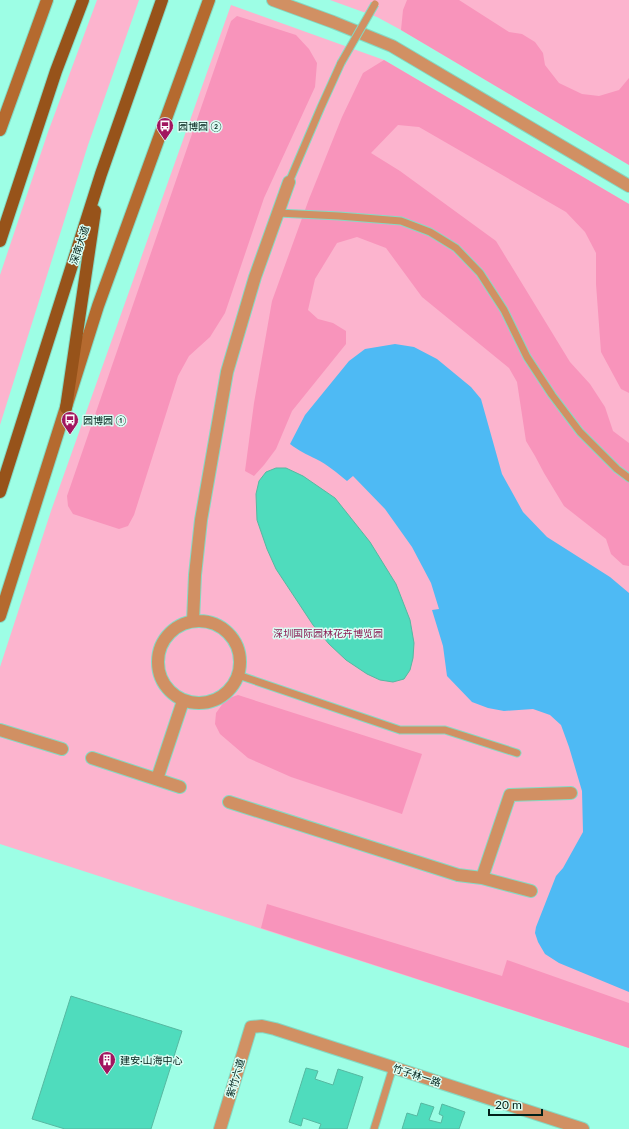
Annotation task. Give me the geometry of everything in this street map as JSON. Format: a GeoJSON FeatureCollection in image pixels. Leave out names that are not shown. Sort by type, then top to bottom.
{"type":"FeatureCollection","features":[{"type":"Feature","properties":{"kind":"main road"},"geometry":{"type":"LineString","coordinates":[[0,130],[47,0]]}},
{"type":"Feature","properties":{"kind":"main road"},"geometry":{"type":"LineString","coordinates":[[0,241],[56,71],[83,0]]}},
{"type":"Feature","properties":{"kind":"main road","name":"深南大道"},"geometry":{"type":"LineString","coordinates":[[0,492],[101,174],[162,0]]}},
{"type":"Feature","properties":{"kind":"main road"},"geometry":{"type":"LineString","coordinates":[[0,616],[98,306],[209,0]]}},
{"type":"Feature","properties":{"kind":"main road"},"geometry":{"type":"LineString","coordinates":[[66,408],[101,174]]}},
{"type":"Feature","properties":{"kind":"street"},"geometry":{"type":"LineString","coordinates":[[272,0],[333,22],[392,46],[629,186]]}},
{"type":"Feature","properties":{"kind":"street"},"geometry":{"type":"LineString","coordinates":[[193,621],[195,575],[201,520],[227,372],[256,277],[290,182]]}},
{"type":"Feature","properties":{"kind":"street"},"geometry":{"type":"LineString","coordinates":[[193,621],[208,621],[220,626],[231,635],[238,648],[240,661],[238,675],[232,688],[222,697],[210,703],[196,704],[183,701],[172,694],[163,683],[158,671],[157,657],[161,644],[169,633],[180,625],[193,621]]}},
{"type":"Feature","properties":{"kind":"street"},"geometry":{"type":"LineString","coordinates":[[157,779],[183,701]]}},
{"type":"Feature","properties":{"kind":"street"},"geometry":{"type":"LineString","coordinates":[[0,730],[62,749]]}},
{"type":"Feature","properties":{"kind":"street"},"geometry":{"type":"LineString","coordinates":[[92,758],[180,787]]}},
{"type":"Feature","properties":{"kind":"street"},"geometry":{"type":"LineString","coordinates":[[482,878],[510,795],[571,793]]}},
{"type":"Feature","properties":{"kind":"street"},"geometry":{"type":"LineString","coordinates":[[229,802],[458,875],[482,878],[531,892]]}},
{"type":"Feature","properties":{"kind":"street","name":"竹子林一路"},"geometry":{"type":"LineString","coordinates":[[251,1027],[262,1026],[275,1028],[583,1129]]}},
{"type":"Feature","properties":{"kind":"street","name":"紫竹六道"},"geometry":{"type":"LineString","coordinates":[[220,1129],[251,1027]]}},
{"type":"Feature","properties":{"kind":"lane"},"geometry":{"type":"LineString","coordinates":[[290,182],[341,63],[377,2]]}},
{"type":"Feature","properties":{"kind":"lane"},"geometry":{"type":"LineString","coordinates":[[278,213],[401,221],[430,232],[456,248],[480,273],[504,310],[527,357],[552,395],[580,432],[617,469],[629,478]]}},
{"type":"Feature","properties":{"kind":"lane"},"geometry":{"type":"LineString","coordinates":[[238,675],[400,730],[445,730],[517,753]]}},
{"type":"Feature","properties":{"kind":"lane"},"geometry":{"type":"LineString","coordinates":[[374,1129],[393,1067]]}},
{"type":"Feature","properties":{"kind":"green space"},"geometry":{"type":"Polygon","coordinates":[[[97,0],[139,0],[88,145],[0,425],[0,275],[48,132],[97,0]]]}},
{"type":"Feature","properties":{"kind":"green space"},"geometry":{"type":"Polygon","coordinates":[[[330,0],[629,0],[629,165],[401,30],[377,17],[330,0]]]}},
{"type":"Feature","properties":{"kind":"green space","name":"深圳国际园林花卉博览园"},"geometry":{"type":"Polygon","coordinates":[[[231,5],[384,60],[629,204],[629,1048],[0,844],[0,667],[51,511],[231,5]]]}},
{"type":"Feature","properties":{"kind":"shaded area"},"geometry":{"type":"Polygon","coordinates":[[[407,0],[459,0],[509,32],[522,34],[535,42],[543,53],[545,65],[559,83],[582,94],[599,96],[619,90],[629,78],[629,165],[401,30],[403,10],[407,0]]]}},
{"type":"Feature","properties":{"kind":"shaded area"},"geometry":{"type":"Polygon","coordinates":[[[237,16],[296,35],[309,49],[317,63],[315,87],[264,198],[225,313],[210,337],[189,356],[178,376],[134,515],[128,526],[119,529],[73,514],[68,506],[67,496],[231,21],[237,16]]]}},
{"type":"Feature","properties":{"kind":"shaded area"},"geometry":{"type":"Polygon","coordinates":[[[384,60],[629,204],[629,393],[621,389],[601,352],[596,284],[596,253],[585,232],[566,212],[419,127],[398,125],[371,153],[400,171],[496,241],[570,362],[590,384],[605,407],[613,431],[629,443],[629,566],[623,565],[611,554],[606,539],[564,506],[544,473],[526,441],[517,382],[509,368],[422,297],[386,248],[357,237],[337,243],[315,279],[308,310],[318,319],[333,323],[346,331],[346,344],[292,411],[276,449],[264,465],[254,476],[245,471],[254,403],[272,301],[309,199],[342,117],[363,73],[384,60]]]}},
{"type":"Feature","properties":{"kind":"shaded area"},"geometry":{"type":"Polygon","coordinates":[[[238,695],[422,754],[402,814],[291,777],[248,758],[220,734],[215,724],[216,713],[226,699],[238,695]]]}},
{"type":"Feature","properties":{"kind":"shaded area"},"geometry":{"type":"Polygon","coordinates":[[[267,904],[502,976],[507,960],[629,1003],[629,1048],[261,928],[267,904]]]}},
{"type":"Feature","properties":{"kind":"water"},"geometry":{"type":"Polygon","coordinates":[[[395,344],[414,347],[437,359],[471,387],[481,399],[502,474],[523,512],[547,537],[610,577],[629,593],[629,992],[559,963],[545,954],[535,933],[556,876],[563,868],[583,832],[582,791],[561,725],[550,715],[533,709],[504,711],[488,708],[472,702],[447,676],[443,646],[432,610],[439,609],[431,583],[412,547],[385,509],[353,476],[347,481],[332,469],[290,444],[305,415],[349,361],[365,349],[395,344]]]}},
{"type":"Feature","properties":{"kind":"building"},"geometry":{"type":"Polygon","coordinates":[[[276,468],[286,468],[303,476],[335,498],[370,542],[396,584],[410,620],[414,643],[413,658],[410,670],[404,679],[393,682],[380,680],[367,674],[346,660],[329,644],[313,625],[276,569],[257,520],[256,494],[259,481],[266,472],[276,468]]]}},
{"type":"Feature","properties":{"kind":"building","name":"建安·山海中心"},"geometry":{"type":"Polygon","coordinates":[[[71,996],[182,1031],[151,1129],[65,1129],[32,1119],[71,996]]]}},
{"type":"Feature","properties":{"kind":"building"},"geometry":{"type":"Polygon","coordinates":[[[306,1068],[318,1071],[315,1079],[333,1085],[338,1069],[363,1077],[347,1129],[319,1129],[321,1124],[303,1118],[301,1126],[289,1122],[306,1068]]]}},
{"type":"Feature","properties":{"kind":"building"},"geometry":{"type":"Polygon","coordinates":[[[421,1103],[434,1107],[429,1120],[441,1123],[443,1116],[439,1114],[442,1104],[465,1112],[459,1129],[402,1129],[407,1113],[417,1116],[421,1103]]]}},
{"type":"Feature","properties":{"kind":"place","name":"园博园 ②"},"geometry":{"type":"Point","coordinates":[165,141]}},
{"type":"Feature","properties":{"kind":"place","name":"园博园 ①"},"geometry":{"type":"Point","coordinates":[70,435]}},
{"type":"Feature","properties":{"kind":"place","name":"建安·山海中心"},"geometry":{"type":"Point","coordinates":[107,1075]}}]}
